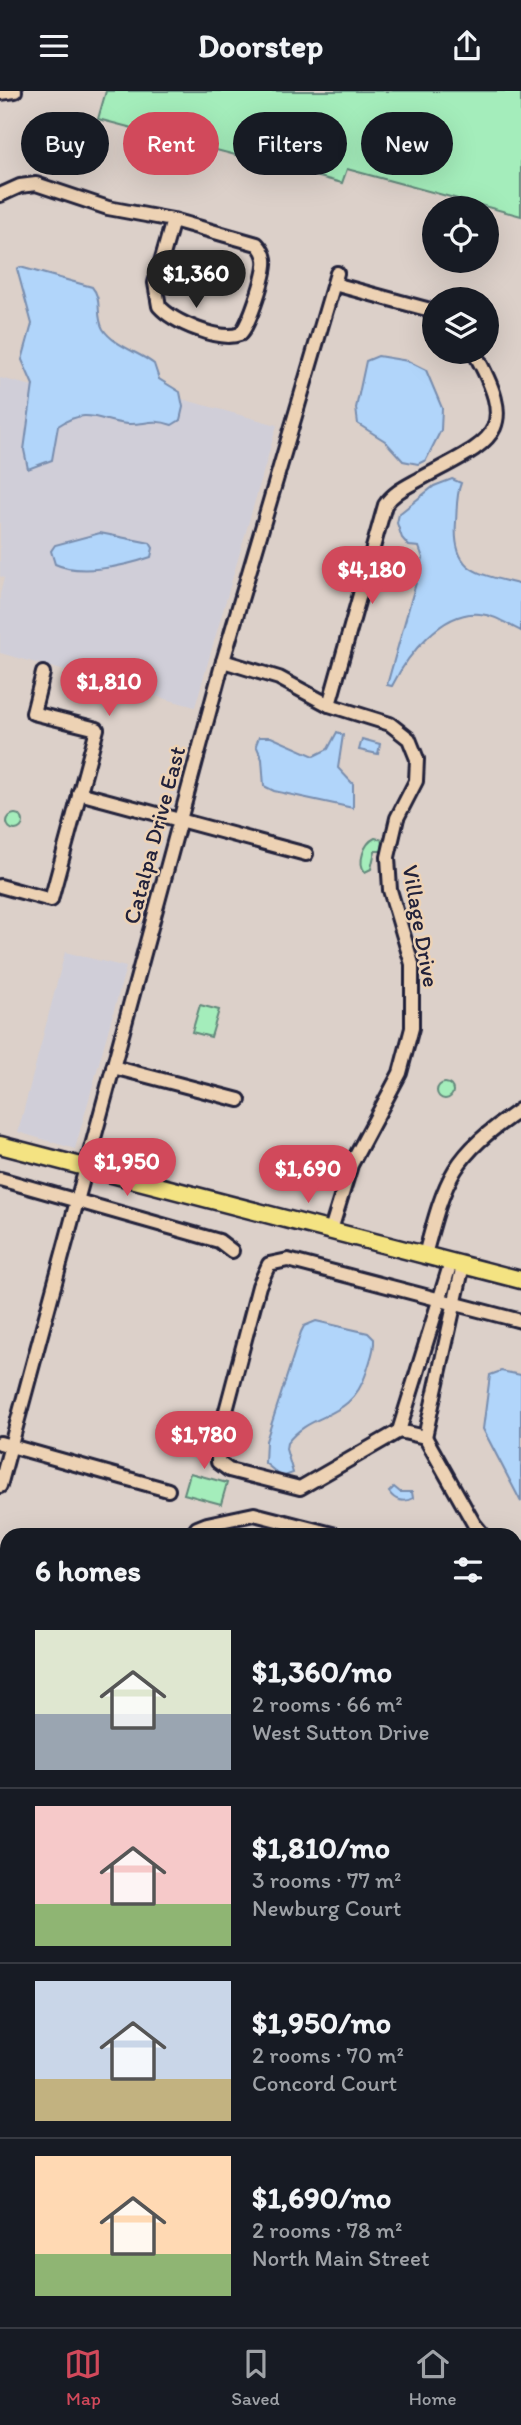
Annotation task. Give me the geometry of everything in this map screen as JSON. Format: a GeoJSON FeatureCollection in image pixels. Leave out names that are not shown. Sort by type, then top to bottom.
{"type":"FeatureCollection","features":[{"type":"Feature","properties":{"kind":"main road"},"geometry":{"type":"LineString","coordinates":[[0,1145],[521,1280]]}},
{"type":"Feature","properties":{"kind":"street"},"geometry":{"type":"LineString","coordinates":[[0,93],[15,91]]}},
{"type":"Feature","properties":{"kind":"street"},"geometry":{"type":"LineString","coordinates":[[0,195],[20,186],[36,184],[108,208],[173,220],[257,244],[263,252],[265,263],[248,325],[237,336],[223,335],[177,321],[165,312],[156,298],[155,283],[173,220]]}},
{"type":"Feature","properties":{"kind":"street","name":"Catalpa Drive East"},"geometry":{"type":"LineString","coordinates":[[0,1486],[5,1445],[77,1202],[223,660],[335,279],[422,307]]}},
{"type":"Feature","properties":{"kind":"street"},"geometry":{"type":"LineString","coordinates":[[329,705],[380,515],[391,496],[480,446],[494,429],[499,415],[499,402],[480,364]]}},
{"type":"Feature","properties":{"kind":"street","name":"Village Drive"},"geometry":{"type":"LineString","coordinates":[[223,660],[279,678],[329,705],[382,721],[401,731],[414,748],[418,772],[393,828],[387,868],[390,890],[412,964],[412,1028],[400,1073],[351,1165],[331,1230]]}},
{"type":"Feature","properties":{"kind":"street"},"geometry":{"type":"LineString","coordinates":[[0,886],[51,900],[97,729],[33,713],[43,673]]}},
{"type":"Feature","properties":{"kind":"street"},"geometry":{"type":"LineString","coordinates":[[79,793],[306,854]]}},
{"type":"Feature","properties":{"kind":"street"},"geometry":{"type":"LineString","coordinates":[[113,1067],[239,1100]]}},
{"type":"Feature","properties":{"kind":"street"},"geometry":{"type":"LineString","coordinates":[[425,1255],[440,1199],[455,1168],[486,1132],[521,1109]]}},
{"type":"Feature","properties":{"kind":"street"},"geometry":{"type":"LineString","coordinates":[[0,1179],[219,1241],[232,1251]]}},
{"type":"Feature","properties":{"kind":"street"},"geometry":{"type":"LineString","coordinates":[[447,1302],[399,1431],[300,1488],[229,1470],[218,1462],[216,1450],[260,1286],[269,1265],[288,1260],[521,1321]]}},
{"type":"Feature","properties":{"kind":"street"},"geometry":{"type":"LineString","coordinates":[[457,1263],[447,1302],[425,1437],[477,1528]]}},
{"type":"Feature","properties":{"kind":"street"},"geometry":{"type":"LineString","coordinates":[[399,1431],[425,1437]]}},
{"type":"Feature","properties":{"kind":"street"},"geometry":{"type":"LineString","coordinates":[[5,1445],[168,1490]]}},
{"type":"Feature","properties":{"kind":"street"},"geometry":{"type":"LineString","coordinates":[[197,1528],[254,1514],[309,1528]]}},
{"type":"Feature","properties":{"kind":"shaded area"},"geometry":{"type":"Polygon","coordinates":[[[0,378],[171,420],[178,398],[277,425],[195,707],[0,653],[0,594],[4,578],[0,576],[0,378]]]}},
{"type":"Feature","properties":{"kind":"shaded area"},"geometry":{"type":"Polygon","coordinates":[[[65,952],[126,967],[75,1149],[18,1132],[65,952]]]}},
{"type":"Feature","properties":{"kind":"green space"},"geometry":{"type":"Polygon","coordinates":[[[106,91],[521,91],[521,216],[499,210],[499,196],[447,196],[369,175],[453,175],[453,112],[361,112],[361,173],[347,169],[347,112],[233,112],[233,154],[219,151],[219,112],[123,112],[123,126],[109,122],[109,112],[100,112],[106,91]]]}},
{"type":"Feature","properties":{"kind":"green space"},"geometry":{"type":"Polygon","coordinates":[[[312,175],[345,175],[342,183],[312,175]]]}},
{"type":"Feature","properties":{"kind":"green space"},"geometry":{"type":"Polygon","coordinates":[[[12,814],[18,814],[23,822],[21,828],[12,830],[7,825],[7,819],[12,814]]]}},
{"type":"Feature","properties":{"kind":"green space"},"geometry":{"type":"Polygon","coordinates":[[[375,838],[383,840],[382,851],[375,851],[371,869],[365,872],[362,864],[363,853],[375,838]]]}},
{"type":"Feature","properties":{"kind":"green space"},"geometry":{"type":"Polygon","coordinates":[[[200,1005],[219,1010],[211,1037],[192,1032],[200,1005]]]}},
{"type":"Feature","properties":{"kind":"green space"},"geometry":{"type":"Polygon","coordinates":[[[442,1083],[448,1083],[453,1091],[451,1097],[442,1099],[437,1094],[437,1088],[442,1083]]]}},
{"type":"Feature","properties":{"kind":"green space"},"geometry":{"type":"Polygon","coordinates":[[[190,1473],[227,1483],[221,1504],[184,1494],[190,1473]]]}},
{"type":"Feature","properties":{"kind":"water"},"geometry":{"type":"Polygon","coordinates":[[[20,267],[92,287],[97,297],[101,324],[108,335],[154,364],[159,379],[180,392],[183,407],[180,420],[172,425],[153,422],[128,424],[94,417],[78,417],[58,426],[52,460],[28,469],[24,450],[33,385],[22,360],[32,324],[17,269],[20,267]]]}},
{"type":"Feature","properties":{"kind":"water"},"geometry":{"type":"Polygon","coordinates":[[[378,356],[408,361],[426,370],[442,408],[441,430],[426,460],[418,464],[403,461],[385,441],[358,424],[356,408],[366,361],[378,356]]]}},
{"type":"Feature","properties":{"kind":"water"},"geometry":{"type":"Polygon","coordinates":[[[452,479],[461,483],[457,497],[456,522],[459,552],[464,562],[481,574],[521,585],[521,631],[486,615],[466,615],[453,619],[428,636],[407,661],[392,686],[387,685],[423,558],[419,547],[409,546],[402,538],[397,523],[399,514],[434,486],[452,479]]]}},
{"type":"Feature","properties":{"kind":"water"},"geometry":{"type":"Polygon","coordinates":[[[100,533],[150,543],[153,548],[151,557],[129,564],[90,569],[65,568],[55,564],[51,551],[55,545],[100,533]]]}},
{"type":"Feature","properties":{"kind":"water"},"geometry":{"type":"Polygon","coordinates":[[[337,732],[343,735],[338,768],[353,784],[353,808],[274,791],[264,786],[262,759],[256,745],[259,737],[271,737],[314,756],[328,749],[337,732]]]}},
{"type":"Feature","properties":{"kind":"water"},"geometry":{"type":"Polygon","coordinates":[[[362,739],[380,744],[378,754],[359,750],[362,739]]]}},
{"type":"Feature","properties":{"kind":"water"},"geometry":{"type":"Polygon","coordinates":[[[316,1321],[368,1333],[374,1339],[373,1351],[360,1388],[351,1399],[341,1408],[297,1432],[287,1443],[286,1449],[293,1473],[282,1477],[265,1463],[266,1441],[301,1332],[304,1326],[316,1321]]]}},
{"type":"Feature","properties":{"kind":"water"},"geometry":{"type":"Polygon","coordinates":[[[501,1371],[521,1375],[521,1502],[483,1429],[490,1375],[501,1371]]]}},
{"type":"Feature","properties":{"kind":"water"},"geometry":{"type":"Polygon","coordinates":[[[394,1487],[400,1492],[412,1492],[413,1498],[397,1499],[389,1492],[394,1487]]]}}]}
